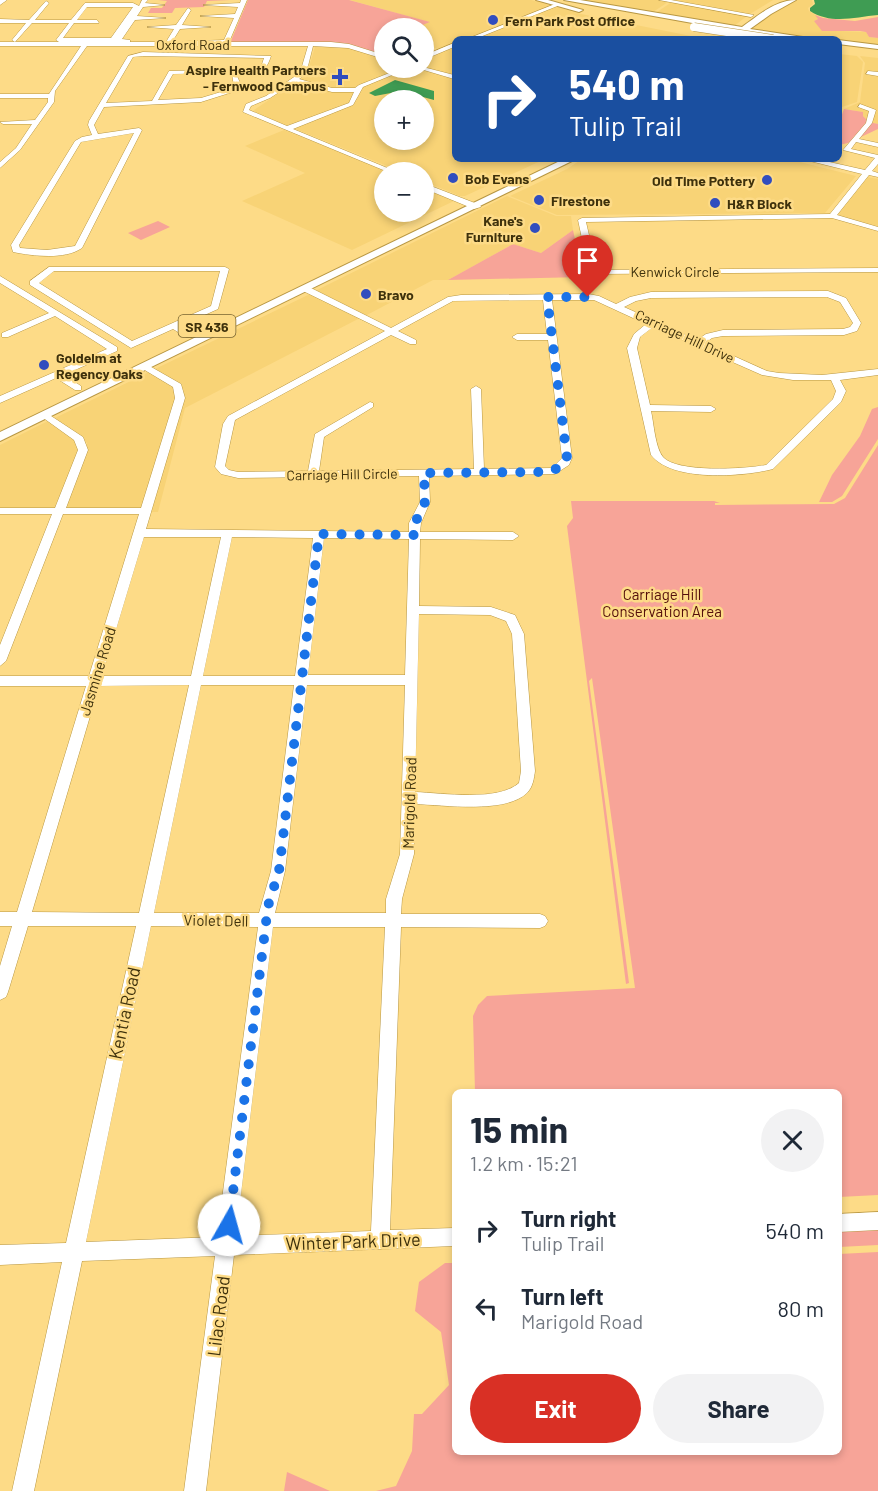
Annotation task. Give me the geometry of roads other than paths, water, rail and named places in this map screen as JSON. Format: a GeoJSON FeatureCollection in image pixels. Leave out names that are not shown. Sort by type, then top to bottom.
{"type":"FeatureCollection","features":[{"type":"Feature","properties":{"kind":"main road"},"geometry":{"type":"LineString","coordinates":[[542,0],[651,15],[716,36]]}},
{"type":"Feature","properties":{"kind":"main road"},"geometry":{"type":"LineString","coordinates":[[542,0],[742,36]]}},
{"type":"Feature","properties":{"kind":"main road"},"geometry":{"type":"LineString","coordinates":[[724,36],[752,15],[779,0]]}},
{"type":"Feature","properties":{"kind":"main road"},"geometry":{"type":"LineString","coordinates":[[736,36],[768,12],[792,0]]}},
{"type":"Feature","properties":{"kind":"main road"},"geometry":{"type":"LineString","coordinates":[[562,3],[589,13]]}},
{"type":"Feature","properties":{"kind":"main road"},"geometry":{"type":"LineString","coordinates":[[562,3],[752,36]]}},
{"type":"Feature","properties":{"kind":"main road"},"geometry":{"type":"LineString","coordinates":[[691,27],[735,28],[786,36]]}},
{"type":"Feature","properties":{"kind":"main road"},"geometry":{"type":"LineString","coordinates":[[767,36],[786,36]]}},
{"type":"Feature","properties":{"kind":"main road"},"geometry":{"type":"LineString","coordinates":[[842,42],[878,47]]}},
{"type":"Feature","properties":{"kind":"main road"},"geometry":{"type":"LineString","coordinates":[[842,48],[878,53]]}},
{"type":"Feature","properties":{"kind":"main road"},"geometry":{"type":"LineString","coordinates":[[859,54],[878,53]]}},
{"type":"Feature","properties":{"kind":"main road","name":"SR 436"},"geometry":{"type":"LineString","coordinates":[[3,432],[29,418],[30,410],[194,332],[288,293],[306,289],[472,204],[548,162]]}},
{"type":"Feature","properties":{"kind":"main road"},"geometry":{"type":"LineString","coordinates":[[548,171],[554,162]]}},
{"type":"Feature","properties":{"kind":"main road","name":"SR 436"},"geometry":{"type":"LineString","coordinates":[[3,432],[45,415],[146,367],[288,293],[312,276],[564,162]]}},
{"type":"Feature","properties":{"kind":"main road"},"geometry":{"type":"LineString","coordinates":[[306,289],[312,276]]}},
{"type":"Feature","properties":{"kind":"main road"},"geometry":{"type":"LineString","coordinates":[[45,415],[53,404],[74,390]]}},
{"type":"Feature","properties":{"kind":"street"},"geometry":{"type":"LineString","coordinates":[[0,3],[3,0]]}},
{"type":"Feature","properties":{"kind":"street"},"geometry":{"type":"LineString","coordinates":[[90,0],[162,5]]}},
{"type":"Feature","properties":{"kind":"street"},"geometry":{"type":"LineString","coordinates":[[662,0],[752,15]]}},
{"type":"Feature","properties":{"kind":"street"},"geometry":{"type":"LineString","coordinates":[[651,15],[671,1]]}},
{"type":"Feature","properties":{"kind":"street"},"geometry":{"type":"LineString","coordinates":[[117,43],[141,2]]}},
{"type":"Feature","properties":{"kind":"street"},"geometry":{"type":"LineString","coordinates":[[188,10],[169,43],[225,43],[242,2],[206,5]]}},
{"type":"Feature","properties":{"kind":"street"},"geometry":{"type":"LineString","coordinates":[[15,40],[46,3]]}},
{"type":"Feature","properties":{"kind":"street"},"geometry":{"type":"LineString","coordinates":[[477,36],[562,3]]}},
{"type":"Feature","properties":{"kind":"street"},"geometry":{"type":"LineString","coordinates":[[493,36],[538,18],[562,3]]}},
{"type":"Feature","properties":{"kind":"street"},"geometry":{"type":"LineString","coordinates":[[85,5],[136,6],[113,40],[59,40],[72,22],[85,5]]}},
{"type":"Feature","properties":{"kind":"street"},"geometry":{"type":"LineString","coordinates":[[56,29],[67,15]]}},
{"type":"Feature","properties":{"kind":"street"},"geometry":{"type":"LineString","coordinates":[[203,16],[237,16]]}},
{"type":"Feature","properties":{"kind":"street"},"geometry":{"type":"LineString","coordinates":[[529,16],[538,18]]}},
{"type":"Feature","properties":{"kind":"street"},"geometry":{"type":"LineString","coordinates":[[133,18],[163,18]]}},
{"type":"Feature","properties":{"kind":"street"},"geometry":{"type":"LineString","coordinates":[[0,21],[97,22]]}},
{"type":"Feature","properties":{"kind":"street"},"geometry":{"type":"LineString","coordinates":[[514,22],[523,24]]}},
{"type":"Feature","properties":{"kind":"street"},"geometry":{"type":"LineString","coordinates":[[502,26],[511,29]]}},
{"type":"Feature","properties":{"kind":"street"},"geometry":{"type":"LineString","coordinates":[[150,27],[208,27]]}},
{"type":"Feature","properties":{"kind":"street"},"geometry":{"type":"LineString","coordinates":[[45,44],[51,36]]}},
{"type":"Feature","properties":{"kind":"street","name":"Oxford Road"},"geometry":{"type":"LineString","coordinates":[[0,44],[311,44],[345,45],[374,54]]}},
{"type":"Feature","properties":{"kind":"street"},"geometry":{"type":"LineString","coordinates":[[0,166],[18,149],[51,102],[52,91],[85,44]]}},
{"type":"Feature","properties":{"kind":"street"},"geometry":{"type":"LineString","coordinates":[[311,44],[304,72],[295,80],[244,109],[250,114],[285,129],[374,164]]}},
{"type":"Feature","properties":{"kind":"street"},"geometry":{"type":"LineString","coordinates":[[198,54],[203,45]]}},
{"type":"Feature","properties":{"kind":"street"},"geometry":{"type":"LineString","coordinates":[[434,53],[444,49],[452,49]]}},
{"type":"Feature","properties":{"kind":"street"},"geometry":{"type":"LineString","coordinates":[[434,58],[452,50]]}},
{"type":"Feature","properties":{"kind":"street"},"geometry":{"type":"LineString","coordinates":[[96,136],[91,125],[129,58],[134,55],[198,54],[266,56],[268,58],[262,70],[171,72],[154,102]]}},
{"type":"Feature","properties":{"kind":"street"},"geometry":{"type":"LineString","coordinates":[[101,105],[201,100],[239,87],[234,78],[236,71]]}},
{"type":"Feature","properties":{"kind":"street"},"geometry":{"type":"LineString","coordinates":[[434,72],[452,76]]}},
{"type":"Feature","properties":{"kind":"street"},"geometry":{"type":"LineString","coordinates":[[868,73],[878,74]]}},
{"type":"Feature","properties":{"kind":"street"},"geometry":{"type":"LineString","coordinates":[[285,129],[351,104],[361,86],[381,78]]}},
{"type":"Feature","properties":{"kind":"street"},"geometry":{"type":"LineString","coordinates":[[295,80],[332,90],[357,90]]}},
{"type":"Feature","properties":{"kind":"street"},"geometry":{"type":"LineString","coordinates":[[0,96],[51,96]]}},
{"type":"Feature","properties":{"kind":"street"},"geometry":{"type":"LineString","coordinates":[[842,150],[855,140],[872,111]]}},
{"type":"Feature","properties":{"kind":"street"},"geometry":{"type":"LineString","coordinates":[[3,122],[36,122]]}},
{"type":"Feature","properties":{"kind":"street"},"geometry":{"type":"LineString","coordinates":[[140,130],[80,246],[75,250],[24,252],[16,250],[15,245],[78,141],[96,136],[140,130]]}},
{"type":"Feature","properties":{"kind":"street"},"geometry":{"type":"LineString","coordinates":[[855,140],[878,145]]}},
{"type":"Feature","properties":{"kind":"street"},"geometry":{"type":"LineString","coordinates":[[832,216],[877,160],[842,150]]}},
{"type":"Feature","properties":{"kind":"street"},"geometry":{"type":"LineString","coordinates":[[819,162],[878,175]]}},
{"type":"Feature","properties":{"kind":"street"},"geometry":{"type":"LineString","coordinates":[[434,188],[472,204]]}},
{"type":"Feature","properties":{"kind":"street","name":"Kenwick Circle"},"geometry":{"type":"LineString","coordinates":[[878,229],[832,216],[582,220],[593,271],[596,272],[878,270]]}},
{"type":"Feature","properties":{"kind":"street"},"geometry":{"type":"LineString","coordinates":[[0,400],[215,307],[225,269],[52,269],[33,283],[14,286]]}},
{"type":"Feature","properties":{"kind":"street"},"geometry":{"type":"LineString","coordinates":[[0,279],[114,349]]}},
{"type":"Feature","properties":{"kind":"street"},"geometry":{"type":"LineString","coordinates":[[33,283],[130,345]]}},
{"type":"Feature","properties":{"kind":"street"},"geometry":{"type":"LineString","coordinates":[[306,289],[413,342]]}},
{"type":"Feature","properties":{"kind":"street"},"geometry":{"type":"LineString","coordinates":[[619,306],[633,299],[651,296],[828,294],[843,300],[857,323],[854,329],[844,332],[723,333],[709,336],[698,343]]}},
{"type":"Feature","properties":{"kind":"street","name":"Carriage Hill Circle"},"geometry":{"type":"LineString","coordinates":[[392,331],[231,418],[220,467],[225,472],[238,475],[555,471],[565,463],[567,458],[547,297]]}},
{"type":"Feature","properties":{"kind":"street","name":"Carriage Hill Drive"},"geometry":{"type":"LineString","coordinates":[[392,331],[451,299],[596,297],[765,373],[834,377],[878,372]]}},
{"type":"Feature","properties":{"kind":"street"},"geometry":{"type":"LineString","coordinates":[[2,337],[55,313]]}},
{"type":"Feature","properties":{"kind":"street"},"geometry":{"type":"LineString","coordinates":[[183,322],[194,332]]}},
{"type":"Feature","properties":{"kind":"street"},"geometry":{"type":"LineString","coordinates":[[655,322],[639,332],[633,341],[656,455],[664,465],[682,470],[759,469],[775,463],[838,400],[841,391],[834,377]]}},
{"type":"Feature","properties":{"kind":"street"},"geometry":{"type":"LineString","coordinates":[[173,326],[194,332]]}},
{"type":"Feature","properties":{"kind":"street"},"geometry":{"type":"LineString","coordinates":[[517,337],[552,337]]}},
{"type":"Feature","properties":{"kind":"street","name":"Jasmine Road"},"geometry":{"type":"LineString","coordinates":[[0,992],[146,511],[180,391],[178,386],[146,367]]}},
{"type":"Feature","properties":{"kind":"street"},"geometry":{"type":"LineString","coordinates":[[55,377],[74,390]]}},
{"type":"Feature","properties":{"kind":"street"},"geometry":{"type":"LineString","coordinates":[[476,389],[479,473]]}},
{"type":"Feature","properties":{"kind":"street"},"geometry":{"type":"LineString","coordinates":[[313,475],[319,436],[370,405]]}},
{"type":"Feature","properties":{"kind":"street"},"geometry":{"type":"LineString","coordinates":[[645,408],[711,409]]}},
{"type":"Feature","properties":{"kind":"street"},"geometry":{"type":"LineString","coordinates":[[0,661],[83,450],[83,444],[45,415]]}},
{"type":"Feature","properties":{"kind":"street","name":"Marigold Road"},"geometry":{"type":"LineString","coordinates":[[380,1240],[393,921],[396,889],[407,854],[410,798],[415,523],[425,502],[424,473]]}},
{"type":"Feature","properties":{"kind":"street"},"geometry":{"type":"LineString","coordinates":[[0,511],[146,511]]}},
{"type":"Feature","properties":{"kind":"street"},"geometry":{"type":"LineString","coordinates":[[139,533],[513,536]]}},
{"type":"Feature","properties":{"kind":"street","name":"Lilac Road"},"geometry":{"type":"LineString","coordinates":[[195,1491],[267,921],[279,871],[319,534]]}},
{"type":"Feature","properties":{"kind":"street","name":"Kentia Road"},"geometry":{"type":"LineString","coordinates":[[23,1491],[143,920],[227,535]]}},
{"type":"Feature","properties":{"kind":"street"},"geometry":{"type":"LineString","coordinates":[[410,798],[500,799],[522,790],[528,771],[518,633],[511,618],[491,610],[414,610]]}},
{"type":"Feature","properties":{"kind":"street"},"geometry":{"type":"LineString","coordinates":[[0,681],[412,680]]}},
{"type":"Feature","properties":{"kind":"street","name":"Violet Dell"},"geometry":{"type":"LineString","coordinates":[[0,919],[540,921]]}},
{"type":"Feature","properties":{"kind":"street"},"geometry":{"type":"LineString","coordinates":[[842,1222],[878,1221]]}},
{"type":"Feature","properties":{"kind":"street","name":"Winter Park Drive"},"geometry":{"type":"LineString","coordinates":[[0,1255],[452,1237]]}},
{"type":"Feature","properties":{"kind":"place","name":"Fern Park Post Office"},"geometry":{"type":"Point","coordinates":[493,20]}},
{"type":"Feature","properties":{"kind":"place","name":"Aspire Health Partners - Fernwood Campus"},"geometry":{"type":"Point","coordinates":[340,77]}},
{"type":"Feature","properties":{"kind":"place","name":"Bob Evans"},"geometry":{"type":"Point","coordinates":[453,178]}},
{"type":"Feature","properties":{"kind":"place","name":"Old Time Pottery"},"geometry":{"type":"Point","coordinates":[767,180]}},
{"type":"Feature","properties":{"kind":"place","name":"Firestone"},"geometry":{"type":"Point","coordinates":[539,200]}},
{"type":"Feature","properties":{"kind":"place","name":"H&R Block"},"geometry":{"type":"Point","coordinates":[715,203]}},
{"type":"Feature","properties":{"kind":"place","name":"Kane's Furniture"},"geometry":{"type":"Point","coordinates":[535,228]}},
{"type":"Feature","properties":{"kind":"place","name":"Bravo"},"geometry":{"type":"Point","coordinates":[366,294]}},
{"type":"Feature","properties":{"kind":"place","name":"Goldelm at Regency Oaks"},"geometry":{"type":"Point","coordinates":[44,365]}},
{"type":"Feature","properties":{"kind":"park label","name":"Carriage Hill Conservation Area"},"geometry":{"type":"Point","coordinates":[662,602]}}]}
